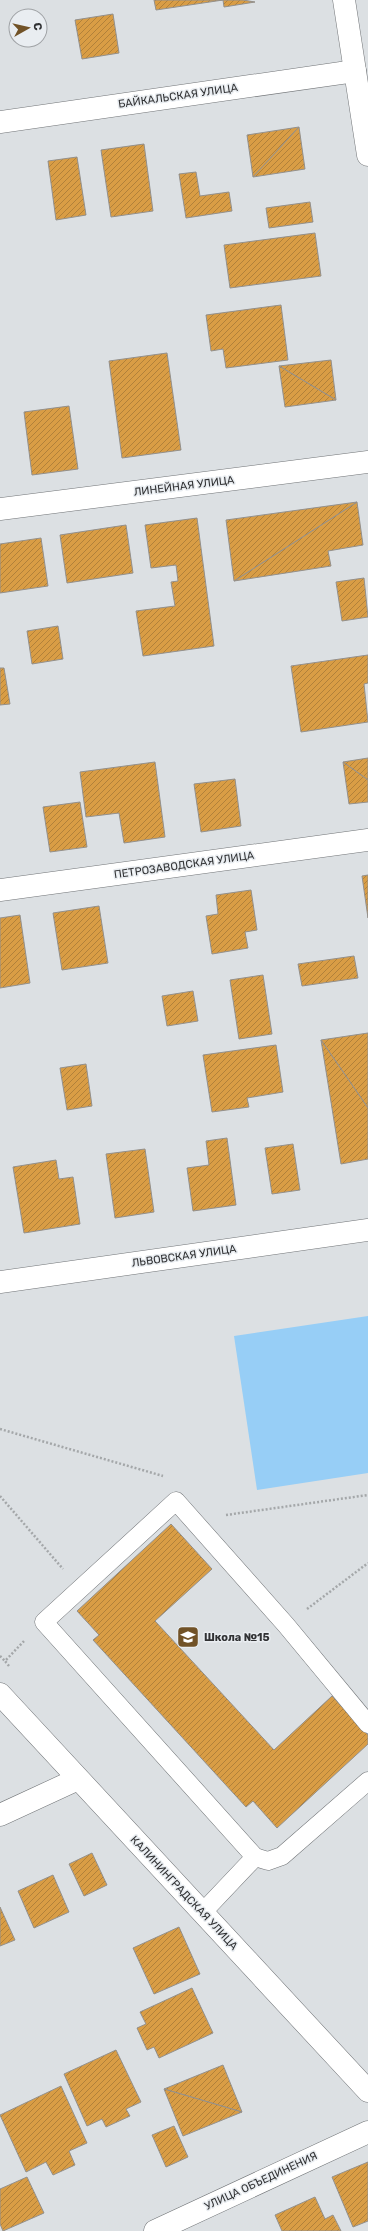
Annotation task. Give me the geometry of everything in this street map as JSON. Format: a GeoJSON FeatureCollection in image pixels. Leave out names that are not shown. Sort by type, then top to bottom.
{"type":"FeatureCollection","features":[{"type":"Feature","properties":{"kind":"street"},"geometry":{"type":"LineString","coordinates":[[344,0],[368,155]]}},
{"type":"Feature","properties":{"kind":"street","name":"БАЙКАЛЬСКАЯ УЛИЦА"},"geometry":{"type":"LineString","coordinates":[[0,122],[355,71]]}},
{"type":"Feature","properties":{"kind":"street","name":"ЛИНЕЙНАЯ УЛИЦА"},"geometry":{"type":"LineString","coordinates":[[0,510],[368,462]]}},
{"type":"Feature","properties":{"kind":"street","name":"ПЕТРОЗАВОДСКАЯ УЛИЦА"},"geometry":{"type":"LineString","coordinates":[[0,890],[368,840]]}},
{"type":"Feature","properties":{"kind":"street","name":"ЛЬВОВСКАЯ УЛИЦА"},"geometry":{"type":"LineString","coordinates":[[0,1282],[368,1230]]}},
{"type":"Feature","properties":{"kind":"street","name":"КАЛИНИНГРАДСКАЯ УЛИЦА"},"geometry":{"type":"LineString","coordinates":[[2,1696],[368,2091]]}},
{"type":"Feature","properties":{"kind":"street"},"geometry":{"type":"LineString","coordinates":[[0,1816],[78,1779]]}},
{"type":"Feature","properties":{"kind":"street","name":"УЛИЦА ОБЪЕДИНЕНИЯ"},"geometry":{"type":"LineString","coordinates":[[155,2231],[368,2132]]}},
{"type":"Feature","properties":{"kind":"lane"},"geometry":{"type":"LineString","coordinates":[[368,1724],[286,1625],[176,1501],[44,1622],[255,1857],[268,1861],[282,1856],[368,1781]]}},
{"type":"Feature","properties":{"kind":"lane"},"geometry":{"type":"LineString","coordinates":[[202,1913],[255,1857]]}},
{"type":"Feature","properties":{"kind":"path"},"geometry":{"type":"LineString","coordinates":[[0,1429],[165,1477]]}},
{"type":"Feature","properties":{"kind":"path"},"geometry":{"type":"LineString","coordinates":[[204,1531],[221,1516],[368,1495]]}},
{"type":"Feature","properties":{"kind":"path"},"geometry":{"type":"LineString","coordinates":[[0,1496],[80,1588]]}},
{"type":"Feature","properties":{"kind":"path"},"geometry":{"type":"LineString","coordinates":[[286,1625],[368,1563]]}},
{"type":"Feature","properties":{"kind":"path"},"geometry":{"type":"LineString","coordinates":[[5,1661],[44,1622]]}},
{"type":"Feature","properties":{"kind":"path"},"geometry":{"type":"LineString","coordinates":[[0,1656],[22,1679],[2,1696]]}},
{"type":"Feature","properties":{"kind":"shaded area"},"geometry":{"type":"Polygon","coordinates":[[[368,1316],[368,1473],[257,1490],[234,1336],[368,1316]]]}},
{"type":"Feature","properties":{"kind":"building"},"geometry":{"type":"Polygon","coordinates":[[[154,0],[223,0],[156,10],[154,0]]]}},
{"type":"Feature","properties":{"kind":"building"},"geometry":{"type":"Polygon","coordinates":[[[223,0],[243,0],[255,2],[224,7],[223,0]]]}},
{"type":"Feature","properties":{"kind":"building"},"geometry":{"type":"Polygon","coordinates":[[[113,14],[119,53],[82,59],[75,20],[113,14]]]}},
{"type":"Feature","properties":{"kind":"building"},"geometry":{"type":"Polygon","coordinates":[[[299,127],[253,177],[247,135],[299,127]]]}},
{"type":"Feature","properties":{"kind":"building"},"geometry":{"type":"Polygon","coordinates":[[[299,127],[305,169],[253,177],[299,127]]]}},
{"type":"Feature","properties":{"kind":"building"},"geometry":{"type":"Polygon","coordinates":[[[144,144],[153,211],[111,217],[101,150],[144,144]]]}},
{"type":"Feature","properties":{"kind":"building"},"geometry":{"type":"Polygon","coordinates":[[[77,157],[86,215],[56,220],[48,161],[77,157]]]}},
{"type":"Feature","properties":{"kind":"building"},"geometry":{"type":"Polygon","coordinates":[[[196,172],[200,196],[229,192],[232,211],[186,218],[179,174],[196,172]]]}},
{"type":"Feature","properties":{"kind":"building"},"geometry":{"type":"Polygon","coordinates":[[[310,202],[313,222],[269,228],[266,208],[310,202]]]}},
{"type":"Feature","properties":{"kind":"building"},"geometry":{"type":"Polygon","coordinates":[[[315,233],[321,276],[230,288],[224,245],[315,233]]]}},
{"type":"Feature","properties":{"kind":"building"},"geometry":{"type":"Polygon","coordinates":[[[281,305],[288,360],[226,368],[223,349],[211,351],[206,315],[281,305]]]}},
{"type":"Feature","properties":{"kind":"building"},"geometry":{"type":"Polygon","coordinates":[[[167,353],[181,450],[122,458],[109,361],[167,353]]]}},
{"type":"Feature","properties":{"kind":"building"},"geometry":{"type":"Polygon","coordinates":[[[331,360],[336,400],[279,366],[331,360]]]}},
{"type":"Feature","properties":{"kind":"building"},"geometry":{"type":"Polygon","coordinates":[[[279,366],[336,400],[285,407],[279,366]]]}},
{"type":"Feature","properties":{"kind":"building"},"geometry":{"type":"Polygon","coordinates":[[[69,406],[78,469],[32,475],[24,412],[69,406]]]}},
{"type":"Feature","properties":{"kind":"building"},"geometry":{"type":"Polygon","coordinates":[[[357,502],[363,545],[328,551],[331,566],[234,581],[357,502]]]}},
{"type":"Feature","properties":{"kind":"building"},"geometry":{"type":"Polygon","coordinates":[[[357,502],[234,581],[226,520],[357,502]]]}},
{"type":"Feature","properties":{"kind":"building"},"geometry":{"type":"Polygon","coordinates":[[[197,518],[214,646],[143,656],[136,611],[175,606],[171,582],[178,581],[176,565],[151,568],[145,525],[197,518]]]}},
{"type":"Feature","properties":{"kind":"building"},"geometry":{"type":"Polygon","coordinates":[[[126,525],[133,573],[67,583],[60,535],[126,525]]]}},
{"type":"Feature","properties":{"kind":"building"},"geometry":{"type":"Polygon","coordinates":[[[41,538],[48,586],[0,593],[0,544],[41,538]]]}},
{"type":"Feature","properties":{"kind":"building"},"geometry":{"type":"Polygon","coordinates":[[[364,578],[368,617],[342,621],[336,582],[364,578]]]}},
{"type":"Feature","properties":{"kind":"building"},"geometry":{"type":"Polygon","coordinates":[[[58,626],[63,659],[32,664],[27,631],[58,626]]]}},
{"type":"Feature","properties":{"kind":"building"},"geometry":{"type":"Polygon","coordinates":[[[368,655],[368,683],[364,684],[368,722],[301,732],[291,666],[368,655]]]}},
{"type":"Feature","properties":{"kind":"building"},"geometry":{"type":"Polygon","coordinates":[[[0,668],[4,668],[10,704],[0,705],[0,668]]]}},
{"type":"Feature","properties":{"kind":"building"},"geometry":{"type":"Polygon","coordinates":[[[368,758],[368,780],[343,762],[368,758]]]}},
{"type":"Feature","properties":{"kind":"building"},"geometry":{"type":"Polygon","coordinates":[[[155,762],[165,837],[124,843],[119,813],[86,817],[80,772],[155,762]]]}},
{"type":"Feature","properties":{"kind":"building"},"geometry":{"type":"Polygon","coordinates":[[[343,762],[368,780],[368,802],[349,804],[343,762]]]}},
{"type":"Feature","properties":{"kind":"building"},"geometry":{"type":"Polygon","coordinates":[[[235,779],[241,826],[201,832],[194,784],[235,779]]]}},
{"type":"Feature","properties":{"kind":"building"},"geometry":{"type":"Polygon","coordinates":[[[80,802],[87,847],[50,852],[43,807],[80,802]]]}},
{"type":"Feature","properties":{"kind":"building"},"geometry":{"type":"Polygon","coordinates":[[[368,875],[368,918],[362,876],[368,875]]]}},
{"type":"Feature","properties":{"kind":"building"},"geometry":{"type":"Polygon","coordinates":[[[251,890],[257,930],[245,932],[248,948],[212,954],[206,916],[218,914],[216,895],[251,890]]]}},
{"type":"Feature","properties":{"kind":"building"},"geometry":{"type":"Polygon","coordinates":[[[99,906],[108,963],[62,970],[53,913],[99,906]]]}},
{"type":"Feature","properties":{"kind":"building"},"geometry":{"type":"Polygon","coordinates":[[[20,915],[30,983],[0,988],[0,918],[20,915]]]}},
{"type":"Feature","properties":{"kind":"building"},"geometry":{"type":"Polygon","coordinates":[[[354,956],[358,978],[302,986],[298,964],[354,956]]]}},
{"type":"Feature","properties":{"kind":"building"},"geometry":{"type":"Polygon","coordinates":[[[263,975],[272,1034],[239,1039],[230,980],[263,975]]]}},
{"type":"Feature","properties":{"kind":"building"},"geometry":{"type":"Polygon","coordinates":[[[193,991],[198,1021],[167,1026],[162,996],[193,991]]]}},
{"type":"Feature","properties":{"kind":"building"},"geometry":{"type":"Polygon","coordinates":[[[368,1033],[368,1108],[321,1040],[368,1033]]]}},
{"type":"Feature","properties":{"kind":"building"},"geometry":{"type":"Polygon","coordinates":[[[321,1040],[368,1108],[368,1159],[341,1164],[321,1040]]]}},
{"type":"Feature","properties":{"kind":"building"},"geometry":{"type":"Polygon","coordinates":[[[276,1045],[283,1092],[247,1098],[249,1107],[212,1112],[203,1055],[276,1045]]]}},
{"type":"Feature","properties":{"kind":"building"},"geometry":{"type":"Polygon","coordinates":[[[86,1064],[92,1106],[67,1110],[60,1068],[86,1064]]]}},
{"type":"Feature","properties":{"kind":"building"},"geometry":{"type":"Polygon","coordinates":[[[227,1138],[236,1205],[193,1211],[187,1168],[209,1165],[206,1141],[227,1138]]]}},
{"type":"Feature","properties":{"kind":"building"},"geometry":{"type":"Polygon","coordinates":[[[293,1144],[300,1190],[272,1194],[265,1148],[293,1144]]]}},
{"type":"Feature","properties":{"kind":"building"},"geometry":{"type":"Polygon","coordinates":[[[145,1149],[154,1212],[115,1218],[106,1154],[145,1149]]]}},
{"type":"Feature","properties":{"kind":"building"},"geometry":{"type":"Polygon","coordinates":[[[56,1160],[59,1179],[73,1177],[80,1224],[24,1233],[13,1167],[56,1160]]]}},
{"type":"Feature","properties":{"kind":"building"},"geometry":{"type":"Polygon","coordinates":[[[171,1524],[212,1569],[155,1621],[274,1750],[332,1696],[368,1735],[368,1744],[277,1828],[253,1801],[246,1807],[93,1640],[99,1635],[77,1611],[171,1524]]]}},
{"type":"Feature","properties":{"kind":"building"},"geometry":{"type":"Polygon","coordinates":[[[92,1853],[107,1885],[84,1896],[69,1864],[92,1853]]]}},
{"type":"Feature","properties":{"kind":"building"},"geometry":{"type":"Polygon","coordinates":[[[53,1875],[69,1912],[34,1928],[18,1891],[53,1875]]]}},
{"type":"Feature","properties":{"kind":"building"},"geometry":{"type":"Polygon","coordinates":[[[0,1907],[15,1940],[0,1946],[0,1907]]]}},
{"type":"Feature","properties":{"kind":"building"},"geometry":{"type":"Polygon","coordinates":[[[179,1927],[200,1974],[154,1994],[133,1948],[179,1927]]]}},
{"type":"Feature","properties":{"kind":"building"},"geometry":{"type":"Polygon","coordinates":[[[192,1988],[213,2033],[159,2058],[154,2047],[147,2050],[137,2028],[146,2024],[140,2012],[192,1988]]]}},
{"type":"Feature","properties":{"kind":"building"},"geometry":{"type":"Polygon","coordinates":[[[116,2050],[141,2102],[126,2109],[130,2116],[106,2127],[102,2119],[87,2126],[64,2074],[116,2050]]]}},
{"type":"Feature","properties":{"kind":"building"},"geometry":{"type":"Polygon","coordinates":[[[223,2065],[242,2112],[164,2089],[223,2065]]]}},
{"type":"Feature","properties":{"kind":"building"},"geometry":{"type":"Polygon","coordinates":[[[61,2086],[87,2143],[69,2151],[75,2165],[53,2175],[46,2162],[26,2172],[0,2115],[61,2086]]]}},
{"type":"Feature","properties":{"kind":"building"},"geometry":{"type":"Polygon","coordinates":[[[164,2089],[242,2112],[183,2136],[164,2089]]]}},
{"type":"Feature","properties":{"kind":"building"},"geometry":{"type":"Polygon","coordinates":[[[174,2126],[188,2157],[166,2167],[152,2135],[174,2126]]]}},
{"type":"Feature","properties":{"kind":"building"},"geometry":{"type":"Polygon","coordinates":[[[368,2162],[368,2221],[353,2227],[332,2177],[368,2162]]]}},
{"type":"Feature","properties":{"kind":"building"},"geometry":{"type":"Polygon","coordinates":[[[27,2177],[44,2213],[3,2231],[0,2224],[0,2189],[27,2177]]]}},
{"type":"Feature","properties":{"kind":"building"},"geometry":{"type":"Polygon","coordinates":[[[315,2197],[325,2219],[333,2215],[341,2231],[282,2231],[275,2215],[315,2197]]]}},
{"type":"Feature","properties":{"kind":"place","name":"Школа №15"},"geometry":{"type":"Point","coordinates":[188,1637]}}]}
